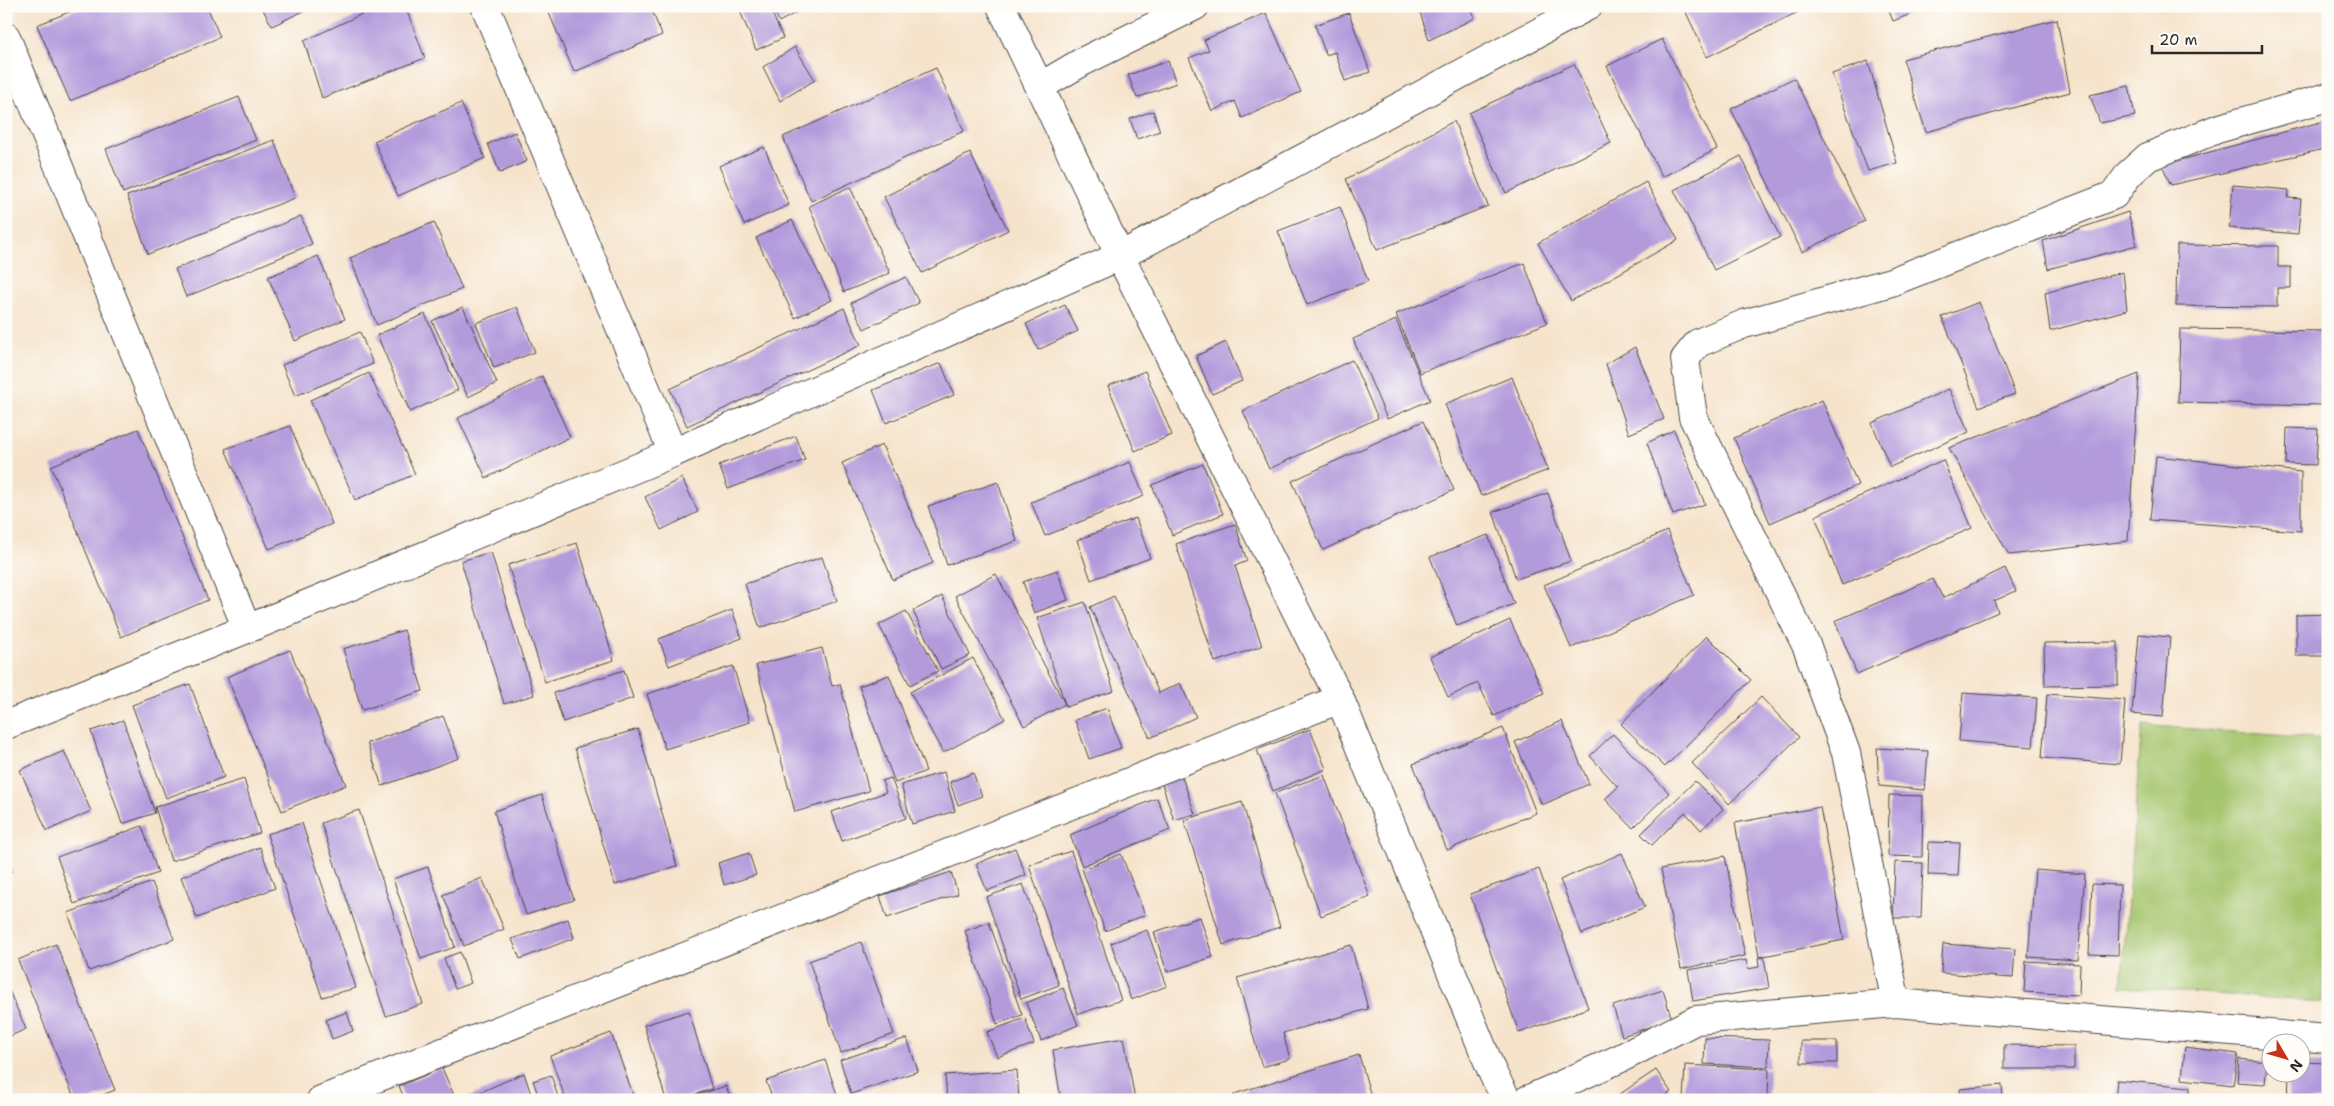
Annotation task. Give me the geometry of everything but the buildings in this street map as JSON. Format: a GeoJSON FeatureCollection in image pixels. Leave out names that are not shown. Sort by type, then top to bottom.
{"type":"FeatureCollection","features":[{"type":"Feature","properties":{"kind":"street"},"geometry":{"type":"LineString","coordinates":[[485,6],[673,454]]}},
{"type":"Feature","properties":{"kind":"street"},"geometry":{"type":"LineString","coordinates":[[1001,6],[1041,86],[1120,256],[1340,699],[1493,1074],[1506,1100]]}},
{"type":"Feature","properties":{"kind":"street"},"geometry":{"type":"LineString","coordinates":[[1041,86],[1082,62],[1194,6]]}},
{"type":"Feature","properties":{"kind":"street"},"geometry":{"type":"LineString","coordinates":[[6,725],[247,629],[673,454],[1120,256],[1588,6]]}},
{"type":"Feature","properties":{"kind":"street"},"geometry":{"type":"LineString","coordinates":[[6,37],[247,629]]}},
{"type":"Feature","properties":{"kind":"street"},"geometry":{"type":"LineString","coordinates":[[1896,1003],[1846,753],[1807,647],[1693,417],[1685,359],[1698,343],[1744,324],[1890,282],[2114,195],[2129,174],[2148,157],[2208,132],[2328,97]]}},
{"type":"Feature","properties":{"kind":"street"},"geometry":{"type":"LineString","coordinates":[[322,1100],[1340,699]]}},
{"type":"Feature","properties":{"kind":"street"},"geometry":{"type":"LineString","coordinates":[[1527,1100],[1621,1058],[1696,1020],[1896,1003],[2328,1039]]}},
{"type":"Feature","properties":{"kind":"green space"},"geometry":{"type":"Polygon","coordinates":[[[2142,725],[2328,739],[2328,928],[2322,1002],[2121,987],[2142,725]]]}}]}
